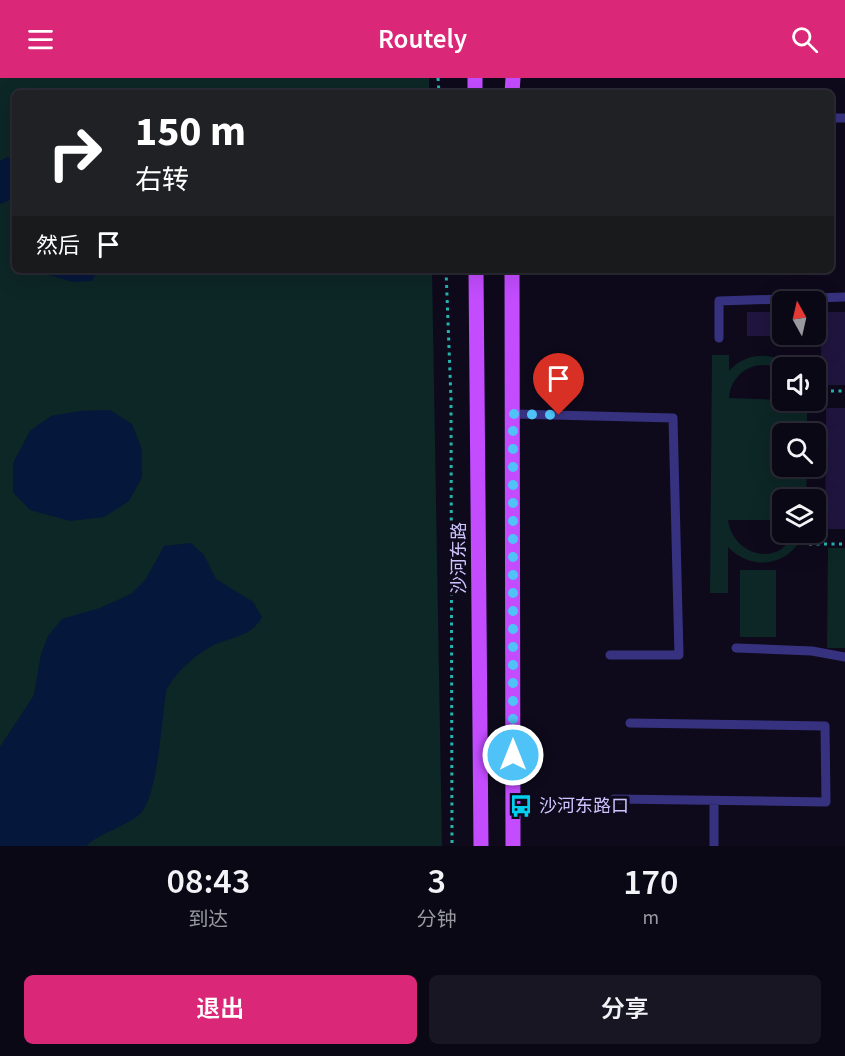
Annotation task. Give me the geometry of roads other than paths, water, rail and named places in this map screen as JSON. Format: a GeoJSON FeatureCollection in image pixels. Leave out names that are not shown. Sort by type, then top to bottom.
{"type":"FeatureCollection","features":[{"type":"Feature","properties":{"kind":"main road","name":"沙河东路"},"geometry":{"type":"LineString","coordinates":[[476,273],[481,846]]}},
{"type":"Feature","properties":{"kind":"main road"},"geometry":{"type":"LineString","coordinates":[[512,273],[513,846]]}},
{"type":"Feature","properties":{"kind":"lane"},"geometry":{"type":"LineString","coordinates":[[719,338],[719,302],[845,297]]}},
{"type":"Feature","properties":{"kind":"lane"},"geometry":{"type":"LineString","coordinates":[[513,414],[674,418],[679,655],[610,655]]}},
{"type":"Feature","properties":{"kind":"lane"},"geometry":{"type":"LineString","coordinates":[[736,648],[812,651],[845,657]]}},
{"type":"Feature","properties":{"kind":"lane"},"geometry":{"type":"LineString","coordinates":[[614,799],[826,802],[825,726],[630,723]]}},
{"type":"Feature","properties":{"kind":"lane"},"geometry":{"type":"LineString","coordinates":[[714,802],[714,846]]}},
{"type":"Feature","properties":{"kind":"water"},"geometry":{"type":"Polygon","coordinates":[[[12,157],[12,199],[0,204],[0,161],[12,157]]]}},
{"type":"Feature","properties":{"kind":"water"},"geometry":{"type":"Polygon","coordinates":[[[42,273],[96,273],[92,281],[73,282],[42,273]]]}},
{"type":"Feature","properties":{"kind":"water"},"geometry":{"type":"Polygon","coordinates":[[[110,410],[132,424],[142,450],[142,477],[129,501],[104,517],[70,521],[30,510],[13,492],[13,463],[30,431],[51,416],[80,411],[110,410]]]}},
{"type":"Feature","properties":{"kind":"water"},"geometry":{"type":"Polygon","coordinates":[[[191,543],[204,555],[216,579],[253,602],[262,617],[248,632],[201,652],[181,670],[170,684],[166,691],[152,790],[141,813],[86,846],[0,846],[0,747],[34,695],[41,654],[48,636],[62,619],[100,608],[131,594],[146,579],[164,546],[191,543]]]}},
{"type":"Feature","properties":{"kind":"place","name":"沙河东路口"},"geometry":{"type":"Point","coordinates":[521,806]}}]}
